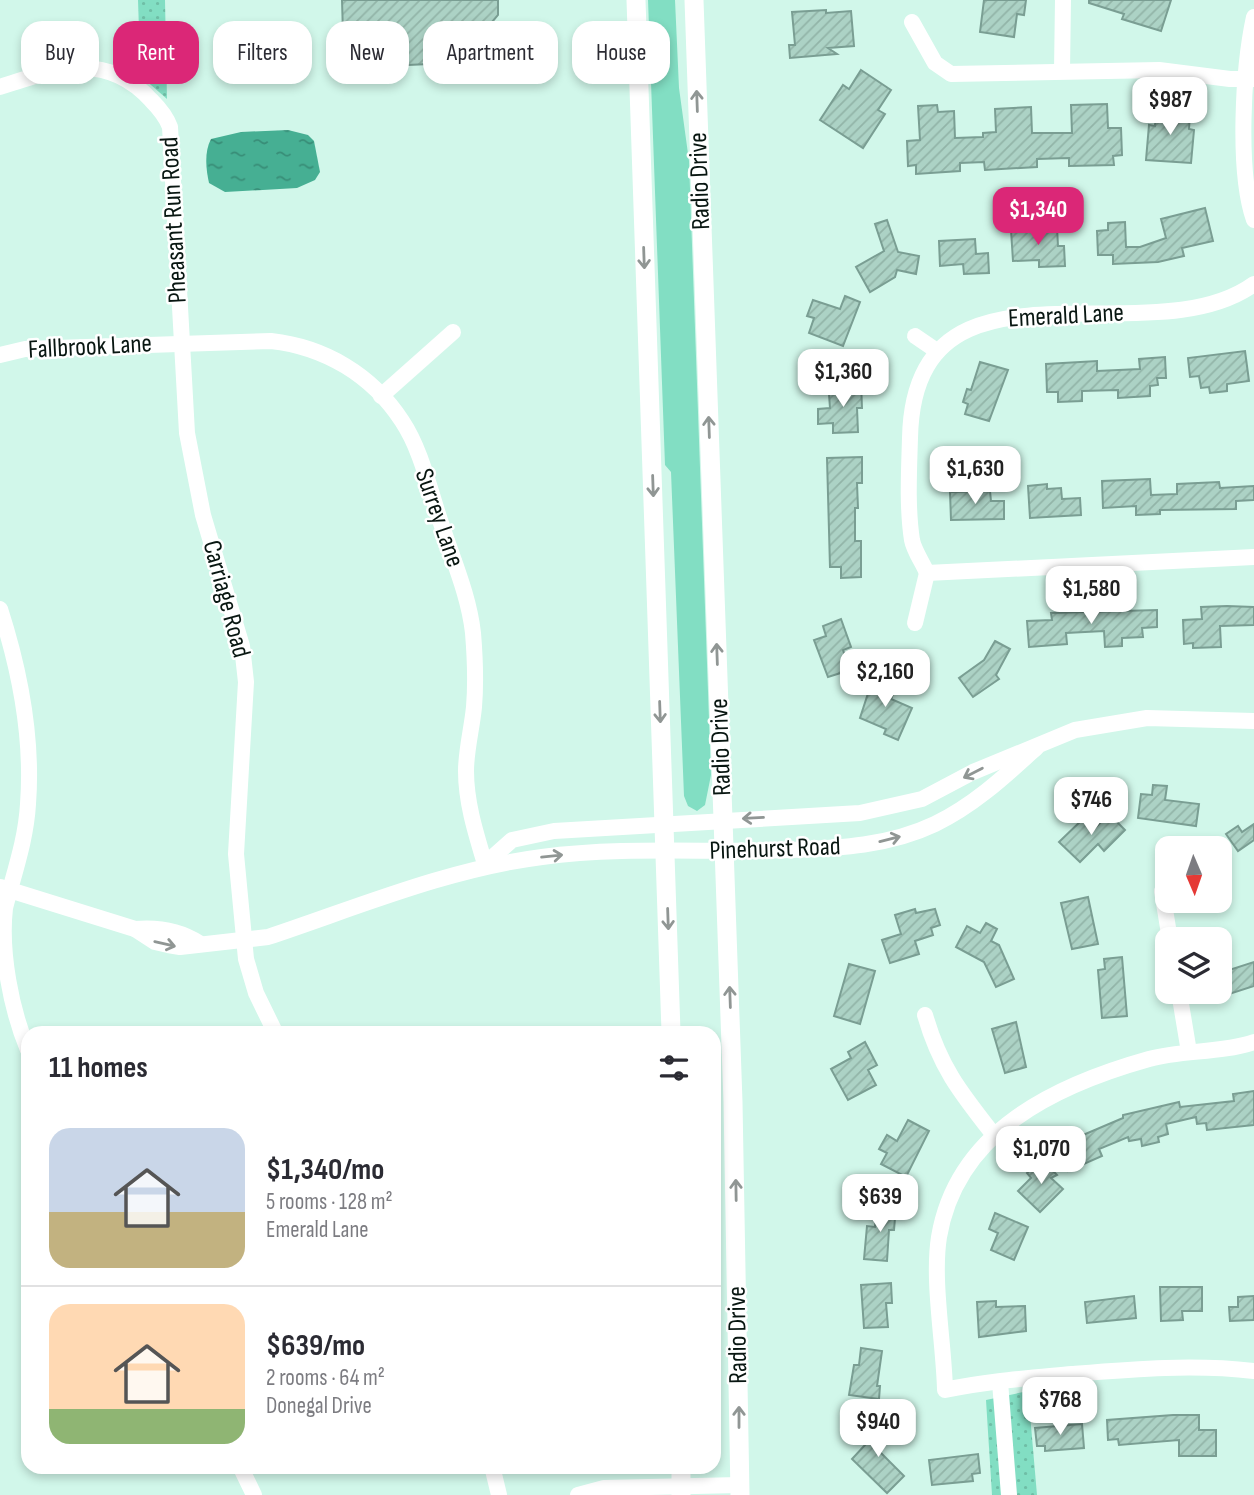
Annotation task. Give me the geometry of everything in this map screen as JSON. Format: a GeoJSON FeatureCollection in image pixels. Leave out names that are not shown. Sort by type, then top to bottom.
{"type":"FeatureCollection","features":[{"type":"Feature","properties":{"kind":"main road"},"geometry":{"type":"LineString","coordinates":[[636,0],[671,1026]]}},
{"type":"Feature","properties":{"kind":"main road","name":"Radio Drive"},"geometry":{"type":"LineString","coordinates":[[694,0],[735,1176],[740,1490]]}},
{"type":"Feature","properties":{"kind":"street"},"geometry":{"type":"LineString","coordinates":[[1062,71],[1063,0]]}},
{"type":"Feature","properties":{"kind":"street"},"geometry":{"type":"LineString","coordinates":[[1254,17],[1248,191],[1254,220]]}},
{"type":"Feature","properties":{"kind":"street"},"geometry":{"type":"LineString","coordinates":[[912,22],[935,63],[951,74],[1159,70],[1250,79]]}},
{"type":"Feature","properties":{"kind":"street","name":"Pheasant Run Road"},"geometry":{"type":"LineString","coordinates":[[0,87],[73,66],[97,69],[138,85],[160,108],[168,122],[173,146],[181,342]]}},
{"type":"Feature","properties":{"kind":"street","name":"Emerald Lane"},"geometry":{"type":"LineString","coordinates":[[927,573],[912,541],[910,421],[917,385],[937,351],[964,331],[1000,319],[1190,310],[1229,299],[1254,284]]}},
{"type":"Feature","properties":{"kind":"street"},"geometry":{"type":"LineString","coordinates":[[381,396],[453,332]]}},
{"type":"Feature","properties":{"kind":"street"},"geometry":{"type":"LineString","coordinates":[[915,336],[937,351]]}},
{"type":"Feature","properties":{"kind":"street","name":"Surrey Lane"},"geometry":{"type":"LineString","coordinates":[[181,342],[271,341],[300,344],[335,358],[365,378],[403,422],[418,457],[464,591],[473,631],[474,707],[466,771],[470,809],[485,864]]}},
{"type":"Feature","properties":{"kind":"street","name":"Fallbrook Lane"},"geometry":{"type":"LineString","coordinates":[[0,355],[25,349],[181,342]]}},
{"type":"Feature","properties":{"kind":"street","name":"Carriage Road"},"geometry":{"type":"LineString","coordinates":[[181,342],[193,472],[242,646],[246,682],[236,854],[244,941],[256,993],[272,1026]]}},
{"type":"Feature","properties":{"kind":"street"},"geometry":{"type":"LineString","coordinates":[[915,623],[927,573],[1254,557]]}},
{"type":"Feature","properties":{"kind":"street"},"geometry":{"type":"LineString","coordinates":[[1,618],[20,687],[29,761],[29,805],[6,889],[2,945],[9,984],[21,1026]]}},
{"type":"Feature","properties":{"kind":"street","name":"Pinehurst Road"},"geometry":{"type":"LineString","coordinates":[[485,864],[512,840],[571,829],[860,813],[890,809],[922,799],[973,772],[1075,730],[1133,720],[1254,721]]}},
{"type":"Feature","properties":{"kind":"street","name":"Pinehurst Road"},"geometry":{"type":"LineString","coordinates":[[6,889],[135,929],[154,928],[184,933],[199,943],[244,941],[268,937],[485,864],[560,855],[839,848],[907,835],[949,817],[989,792],[1036,748]]}},
{"type":"Feature","properties":{"kind":"street"},"geometry":{"type":"LineString","coordinates":[[1181,1004],[1189,1052]]}},
{"type":"Feature","properties":{"kind":"street"},"geometry":{"type":"LineString","coordinates":[[925,1015],[934,1046],[949,1077],[993,1134]]}},
{"type":"Feature","properties":{"kind":"street"},"geometry":{"type":"LineString","coordinates":[[1254,1042],[1152,1058],[1071,1087],[1027,1110],[993,1134],[965,1166],[950,1200],[939,1237],[945,1391],[1000,1382],[1189,1366],[1254,1371]]}},
{"type":"Feature","properties":{"kind":"street"},"geometry":{"type":"LineString","coordinates":[[1000,1382],[1009,1495]]}},
{"type":"Feature","properties":{"kind":"street"},"geometry":{"type":"LineString","coordinates":[[244,1474],[254,1495]]}},
{"type":"Feature","properties":{"kind":"street"},"geometry":{"type":"LineString","coordinates":[[494,1474],[499,1495]]}},
{"type":"Feature","properties":{"kind":"street"},"geometry":{"type":"LineString","coordinates":[[578,1495],[604,1488],[740,1490]]}},
{"type":"Feature","properties":{"kind":"shaded area"},"geometry":{"type":"Polygon","coordinates":[[[138,0],[165,0],[165,21],[139,21],[138,0]]]}},
{"type":"Feature","properties":{"kind":"shaded area"},"geometry":{"type":"Polygon","coordinates":[[[648,0],[675,0],[679,88],[689,161],[711,775],[705,805],[697,811],[688,806],[684,796],[671,472],[665,465],[651,84],[670,84],[670,21],[649,21],[648,0]]]}},
{"type":"Feature","properties":{"kind":"shaded area"},"geometry":{"type":"Polygon","coordinates":[[[150,84],[167,84],[167,99],[150,84]]]}},
{"type":"Feature","properties":{"kind":"shaded area"},"geometry":{"type":"Polygon","coordinates":[[[1028,1391],[1037,1495],[992,1495],[986,1400],[1028,1391]]]}},
{"type":"Feature","properties":{"kind":"water"},"geometry":{"type":"Polygon","coordinates":[[[288,130],[308,135],[314,141],[320,172],[315,180],[297,188],[225,192],[209,183],[206,155],[211,139],[241,132],[288,130]]]}},
{"type":"Feature","properties":{"kind":"building"},"geometry":{"type":"Polygon","coordinates":[[[342,0],[498,0],[498,15],[493,21],[423,21],[423,64],[409,65],[409,21],[343,21],[342,0]]]}},
{"type":"Feature","properties":{"kind":"building"},"geometry":{"type":"Polygon","coordinates":[[[984,0],[1026,0],[1024,15],[1017,14],[1014,37],[980,32],[984,0]]]}},
{"type":"Feature","properties":{"kind":"building"},"geometry":{"type":"Polygon","coordinates":[[[1089,0],[1171,0],[1161,31],[1122,19],[1124,14],[1089,3],[1089,0]]]}},
{"type":"Feature","properties":{"kind":"building"},"geometry":{"type":"Polygon","coordinates":[[[826,10],[826,13],[851,11],[854,46],[828,48],[837,54],[790,58],[789,45],[795,45],[792,12],[826,10]]]}},
{"type":"Feature","properties":{"kind":"building"},"geometry":{"type":"Polygon","coordinates":[[[861,70],[891,90],[878,110],[885,114],[863,148],[820,120],[843,85],[849,89],[861,70]]]}},
{"type":"Feature","properties":{"kind":"building"},"geometry":{"type":"Polygon","coordinates":[[[1157,103],[1174,105],[1174,113],[1190,114],[1189,129],[1194,130],[1191,163],[1146,160],[1149,125],[1155,126],[1157,103]]]}},
{"type":"Feature","properties":{"kind":"building"},"geometry":{"type":"Polygon","coordinates":[[[1107,104],[1108,128],[1121,128],[1122,155],[1113,156],[1114,165],[1069,166],[1069,158],[1037,159],[1037,167],[985,170],[984,162],[960,163],[960,171],[916,174],[916,165],[908,166],[907,141],[920,140],[918,106],[937,105],[938,112],[954,111],[955,138],[983,137],[983,133],[996,132],[995,109],[1031,107],[1032,133],[1072,133],[1071,105],[1107,104]]]}},
{"type":"Feature","properties":{"kind":"building"},"geometry":{"type":"Polygon","coordinates":[[[1205,208],[1213,241],[1182,248],[1184,256],[1158,262],[1113,264],[1113,255],[1098,255],[1097,231],[1108,230],[1108,223],[1125,222],[1126,247],[1140,247],[1166,238],[1161,219],[1205,208]]]}},
{"type":"Feature","properties":{"kind":"building"},"geometry":{"type":"Polygon","coordinates":[[[887,220],[898,252],[919,256],[916,274],[897,270],[895,277],[870,292],[856,267],[884,251],[875,224],[887,220]]]}},
{"type":"Feature","properties":{"kind":"building"},"geometry":{"type":"Polygon","coordinates":[[[1057,227],[1058,246],[1064,246],[1065,266],[1039,267],[1039,260],[1013,261],[1011,230],[1057,227]]]}},
{"type":"Feature","properties":{"kind":"building"},"geometry":{"type":"Polygon","coordinates":[[[975,239],[976,254],[988,253],[989,273],[964,274],[963,264],[940,266],[939,241],[975,239]]]}},
{"type":"Feature","properties":{"kind":"building"},"geometry":{"type":"Polygon","coordinates":[[[845,296],[860,302],[843,346],[809,333],[814,318],[807,316],[813,300],[840,309],[845,296]]]}},
{"type":"Feature","properties":{"kind":"building"},"geometry":{"type":"Polygon","coordinates":[[[1245,351],[1249,381],[1227,384],[1227,391],[1210,393],[1209,387],[1201,388],[1199,376],[1190,377],[1188,358],[1245,351]]]}},
{"type":"Feature","properties":{"kind":"building"},"geometry":{"type":"Polygon","coordinates":[[[1165,357],[1166,378],[1157,378],[1158,385],[1150,386],[1150,396],[1118,398],[1118,390],[1082,391],[1082,401],[1058,402],[1058,392],[1047,392],[1046,364],[1097,361],[1097,371],[1140,369],[1139,359],[1165,357]]]}},
{"type":"Feature","properties":{"kind":"building"},"geometry":{"type":"Polygon","coordinates":[[[980,362],[1008,370],[989,421],[965,414],[968,404],[963,402],[967,389],[971,390],[980,362]]]}},
{"type":"Feature","properties":{"kind":"building"},"geometry":{"type":"Polygon","coordinates":[[[861,382],[862,408],[857,408],[858,432],[833,433],[833,423],[818,424],[818,409],[830,408],[829,394],[840,394],[840,383],[861,382]]]}},
{"type":"Feature","properties":{"kind":"building"},"geometry":{"type":"Polygon","coordinates":[[[862,457],[862,483],[857,483],[858,508],[855,508],[855,541],[861,541],[861,577],[841,578],[841,567],[830,567],[827,458],[862,457]]]}},
{"type":"Feature","properties":{"kind":"building"},"geometry":{"type":"Polygon","coordinates":[[[1150,479],[1151,495],[1177,494],[1177,484],[1219,482],[1220,488],[1254,486],[1254,500],[1236,501],[1236,509],[1160,510],[1160,514],[1136,515],[1136,506],[1103,508],[1102,481],[1150,479]]]}},
{"type":"Feature","properties":{"kind":"building"},"geometry":{"type":"Polygon","coordinates":[[[1047,484],[1047,489],[1061,488],[1062,499],[1080,498],[1081,515],[1030,518],[1028,486],[1047,484]]]}},
{"type":"Feature","properties":{"kind":"building"},"geometry":{"type":"Polygon","coordinates":[[[990,491],[991,501],[1004,501],[1004,519],[951,520],[950,492],[990,491]]]}},
{"type":"Feature","properties":{"kind":"building"},"geometry":{"type":"Polygon","coordinates":[[[1201,607],[1254,607],[1254,625],[1220,626],[1221,647],[1193,648],[1193,643],[1184,644],[1183,620],[1202,619],[1201,607]]]}},
{"type":"Feature","properties":{"kind":"building"},"geometry":{"type":"Polygon","coordinates":[[[1157,610],[1157,627],[1142,628],[1143,637],[1122,638],[1122,646],[1105,647],[1104,631],[1066,633],[1067,644],[1029,647],[1027,621],[1052,620],[1051,613],[1157,610]]]}},
{"type":"Feature","properties":{"kind":"building"},"geometry":{"type":"Polygon","coordinates":[[[841,619],[851,647],[843,650],[850,670],[828,677],[814,640],[826,636],[823,626],[841,619]]]}},
{"type":"Feature","properties":{"kind":"building"},"geometry":{"type":"Polygon","coordinates":[[[995,641],[1010,649],[996,675],[999,679],[973,697],[959,678],[984,660],[995,641]]]}},
{"type":"Feature","properties":{"kind":"building"},"geometry":{"type":"Polygon","coordinates":[[[873,678],[896,687],[891,699],[912,708],[898,740],[884,734],[886,729],[860,718],[873,678]]]}},
{"type":"Feature","properties":{"kind":"building"},"geometry":{"type":"Polygon","coordinates":[[[1153,785],[1167,786],[1165,800],[1199,804],[1196,826],[1138,818],[1141,794],[1152,795],[1153,785]]]}},
{"type":"Feature","properties":{"kind":"building"},"geometry":{"type":"Polygon","coordinates":[[[1109,814],[1125,830],[1104,851],[1098,844],[1080,862],[1059,842],[1085,817],[1095,828],[1109,814]]]}},
{"type":"Feature","properties":{"kind":"building"},"geometry":{"type":"Polygon","coordinates":[[[1254,824],[1254,840],[1238,851],[1232,842],[1232,836],[1226,834],[1238,826],[1242,832],[1254,824]]]}},
{"type":"Feature","properties":{"kind":"building"},"geometry":{"type":"Polygon","coordinates":[[[1088,897],[1098,944],[1072,949],[1061,903],[1088,897]]]}},
{"type":"Feature","properties":{"kind":"building"},"geometry":{"type":"Polygon","coordinates":[[[915,909],[916,913],[935,909],[940,925],[931,928],[933,935],[915,941],[919,954],[890,963],[882,940],[901,934],[895,915],[915,909]]]}},
{"type":"Feature","properties":{"kind":"building"},"geometry":{"type":"Polygon","coordinates":[[[986,923],[997,929],[991,941],[999,945],[1014,979],[996,987],[984,962],[956,947],[967,926],[980,933],[986,923]]]}},
{"type":"Feature","properties":{"kind":"building"},"geometry":{"type":"Polygon","coordinates":[[[1122,957],[1127,1016],[1102,1018],[1098,970],[1105,969],[1104,959],[1122,957]]]}},
{"type":"Feature","properties":{"kind":"building"},"geometry":{"type":"Polygon","coordinates":[[[1254,962],[1254,986],[1232,993],[1232,969],[1254,962]]]}},
{"type":"Feature","properties":{"kind":"building"},"geometry":{"type":"Polygon","coordinates":[[[849,964],[875,971],[860,1024],[834,1016],[849,964]]]}},
{"type":"Feature","properties":{"kind":"building"},"geometry":{"type":"Polygon","coordinates":[[[1016,1022],[1026,1067],[1005,1073],[992,1029],[1016,1022]]]}},
{"type":"Feature","properties":{"kind":"building"},"geometry":{"type":"Polygon","coordinates":[[[865,1042],[877,1065],[868,1070],[876,1085],[848,1100],[831,1069],[851,1058],[848,1052],[865,1042]]]}},
{"type":"Feature","properties":{"kind":"building"},"geometry":{"type":"Polygon","coordinates":[[[1254,1091],[1254,1125],[1207,1130],[1206,1123],[1197,1124],[1196,1117],[1166,1124],[1168,1134],[1158,1137],[1159,1142],[1142,1146],[1141,1139],[1129,1141],[1128,1137],[1099,1149],[1102,1156],[1068,1171],[1057,1146],[1123,1118],[1123,1115],[1179,1102],[1180,1107],[1234,1101],[1233,1094],[1254,1091]]]}},
{"type":"Feature","properties":{"kind":"building"},"geometry":{"type":"Polygon","coordinates":[[[908,1120],[929,1131],[906,1177],[881,1164],[887,1153],[879,1149],[887,1135],[897,1141],[908,1120]]]}},
{"type":"Feature","properties":{"kind":"building"},"geometry":{"type":"Polygon","coordinates":[[[1041,1159],[1057,1175],[1051,1178],[1063,1189],[1040,1212],[1018,1191],[1031,1178],[1027,1173],[1041,1159]]]}},
{"type":"Feature","properties":{"kind":"building"},"geometry":{"type":"Polygon","coordinates":[[[877,1204],[896,1206],[894,1230],[889,1230],[887,1261],[864,1259],[867,1226],[875,1227],[877,1204]]]}},
{"type":"Feature","properties":{"kind":"building"},"geometry":{"type":"Polygon","coordinates":[[[995,1213],[1028,1227],[1014,1260],[991,1250],[998,1233],[989,1229],[995,1213]]]}},
{"type":"Feature","properties":{"kind":"building"},"geometry":{"type":"Polygon","coordinates":[[[891,1283],[892,1303],[886,1303],[888,1327],[864,1328],[861,1285],[891,1283]]]}},
{"type":"Feature","properties":{"kind":"building"},"geometry":{"type":"Polygon","coordinates":[[[1160,1287],[1202,1287],[1202,1311],[1182,1311],[1183,1320],[1161,1321],[1160,1287]]]}},
{"type":"Feature","properties":{"kind":"building"},"geometry":{"type":"Polygon","coordinates":[[[1134,1296],[1136,1318],[1087,1323],[1085,1302],[1134,1296]]]}},
{"type":"Feature","properties":{"kind":"building"},"geometry":{"type":"Polygon","coordinates":[[[1254,1296],[1254,1320],[1230,1321],[1229,1307],[1238,1307],[1238,1297],[1254,1296]]]}},
{"type":"Feature","properties":{"kind":"building"},"geometry":{"type":"Polygon","coordinates":[[[996,1301],[996,1307],[1025,1306],[1026,1331],[979,1337],[977,1302],[996,1301]]]}},
{"type":"Feature","properties":{"kind":"building"},"geometry":{"type":"Polygon","coordinates":[[[861,1348],[882,1351],[877,1386],[880,1386],[879,1399],[849,1395],[854,1365],[859,1365],[861,1348]]]}},
{"type":"Feature","properties":{"kind":"building"},"geometry":{"type":"Polygon","coordinates":[[[1199,1415],[1199,1430],[1216,1430],[1216,1456],[1179,1456],[1179,1440],[1119,1445],[1118,1439],[1108,1440],[1107,1420],[1199,1415]]]}},
{"type":"Feature","properties":{"kind":"building"},"geometry":{"type":"Polygon","coordinates":[[[877,1422],[891,1437],[878,1450],[904,1476],[887,1493],[852,1459],[866,1444],[861,1438],[877,1422]]]}},
{"type":"Feature","properties":{"kind":"building"},"geometry":{"type":"Polygon","coordinates":[[[1082,1424],[1084,1448],[1045,1451],[1045,1446],[1037,1446],[1035,1428],[1082,1424]]]}},
{"type":"Feature","properties":{"kind":"building"},"geometry":{"type":"Polygon","coordinates":[[[978,1454],[980,1473],[972,1474],[973,1481],[932,1485],[929,1460],[978,1454]]]}}]}
